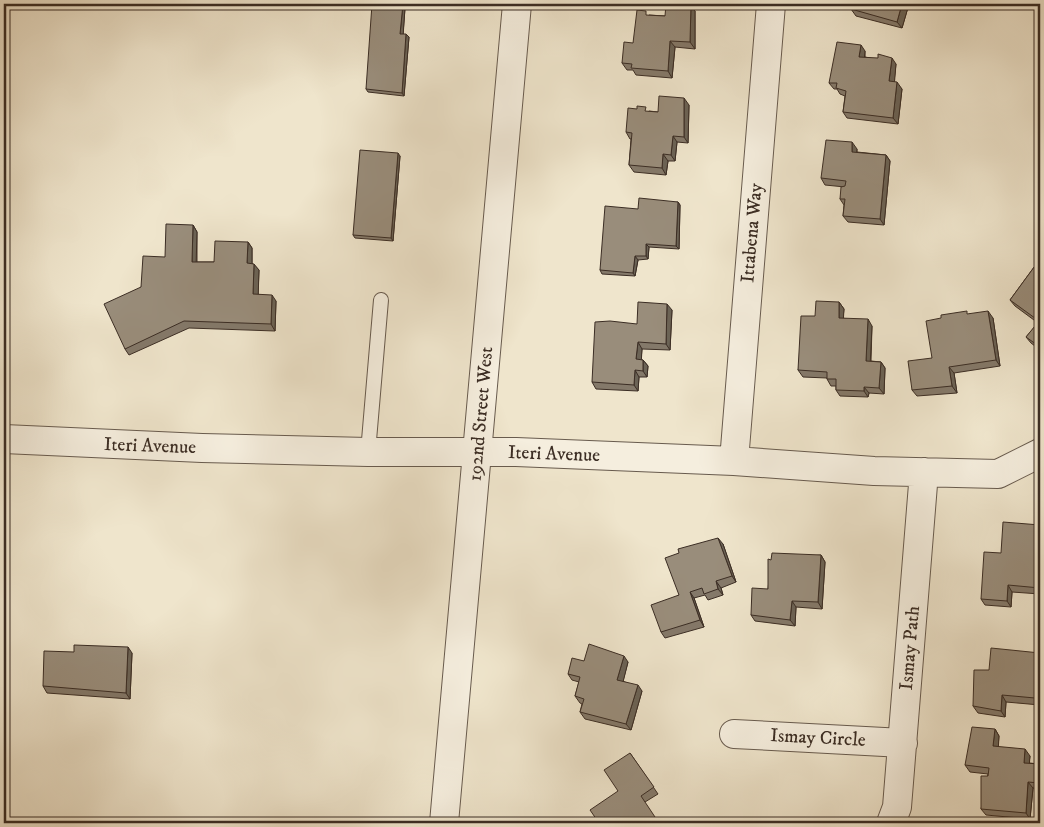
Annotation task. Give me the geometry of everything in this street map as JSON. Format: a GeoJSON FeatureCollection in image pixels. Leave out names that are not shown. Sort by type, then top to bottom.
{"type":"FeatureCollection","features":[{"type":"Feature","properties":{"kind":"street","name":"192nd Street West"},"geometry":{"type":"LineString","coordinates":[[444,823],[517,4]]}},
{"type":"Feature","properties":{"kind":"street","name":"Ittabena Way"},"geometry":{"type":"LineString","coordinates":[[734,461],[771,4]]}},
{"type":"Feature","properties":{"kind":"street","name":"Iteri Avenue"},"geometry":{"type":"LineString","coordinates":[[4,439],[202,448],[368,452],[516,452],[734,461],[874,471],[998,474],[1040,453]]}},
{"type":"Feature","properties":{"kind":"street","name":"Ismay Path"},"geometry":{"type":"LineString","coordinates":[[891,823],[897,807],[924,472]]}},
{"type":"Feature","properties":{"kind":"street","name":"Ismay Circle"},"geometry":{"type":"LineString","coordinates":[[734,734],[902,743]]}},
{"type":"Feature","properties":{"kind":"lane"},"geometry":{"type":"LineString","coordinates":[[368,452],[381,300]]}},
{"type":"Feature","properties":{"kind":"building"},"geometry":{"type":"Polygon","coordinates":[[[372,4],[403,4],[400,34],[406,34],[402,93],[366,89],[372,4]]]}},
{"type":"Feature","properties":{"kind":"building"},"geometry":{"type":"Polygon","coordinates":[[[666,4],[691,5],[690,42],[670,41],[668,71],[631,68],[632,64],[622,63],[624,42],[633,43],[637,10],[646,11],[646,15],[665,16],[666,4]]]}},
{"type":"Feature","properties":{"kind":"building"},"geometry":{"type":"Polygon","coordinates":[[[853,4],[902,4],[897,22],[851,9],[853,4]]]}},
{"type":"Feature","properties":{"kind":"building"},"geometry":{"type":"Polygon","coordinates":[[[837,42],[861,45],[859,57],[878,58],[878,54],[892,58],[889,81],[897,82],[893,118],[843,112],[846,91],[836,88],[837,83],[829,83],[837,42]]]}},
{"type":"Feature","properties":{"kind":"building"},"geometry":{"type":"Polygon","coordinates":[[[659,96],[684,98],[684,137],[673,136],[671,155],[663,154],[662,168],[629,165],[632,133],[626,132],[628,108],[646,107],[645,111],[658,112],[659,96]]]}},
{"type":"Feature","properties":{"kind":"building"},"geometry":{"type":"Polygon","coordinates":[[[826,140],[852,142],[852,152],[886,155],[880,219],[843,216],[845,199],[840,199],[841,187],[845,186],[846,181],[821,178],[826,140]]]}},
{"type":"Feature","properties":{"kind":"building"},"geometry":{"type":"Polygon","coordinates":[[[360,150],[398,153],[391,238],[353,235],[360,150]]]}},
{"type":"Feature","properties":{"kind":"building"},"geometry":{"type":"Polygon","coordinates":[[[639,198],[678,202],[676,246],[646,244],[646,256],[635,256],[633,273],[600,270],[605,206],[638,209],[639,198]]]}},
{"type":"Feature","properties":{"kind":"building"},"geometry":{"type":"Polygon","coordinates":[[[166,224],[193,225],[192,262],[214,262],[215,241],[248,242],[247,263],[254,264],[253,294],[272,295],[271,324],[184,321],[125,349],[104,304],[141,287],[143,256],[165,257],[166,224]]]}},
{"type":"Feature","properties":{"kind":"building"},"geometry":{"type":"Polygon","coordinates":[[[1040,259],[1040,347],[1026,337],[1039,321],[1010,300],[1040,259]]]}},
{"type":"Feature","properties":{"kind":"building"},"geometry":{"type":"Polygon","coordinates":[[[816,301],[839,302],[839,318],[868,319],[866,361],[881,362],[879,388],[864,387],[864,391],[836,390],[836,379],[827,379],[827,372],[798,370],[801,316],[815,316],[816,301]]]}},
{"type":"Feature","properties":{"kind":"building"},"geometry":{"type":"Polygon","coordinates":[[[638,302],[667,304],[666,344],[638,342],[636,359],[643,360],[643,371],[635,370],[634,385],[592,382],[595,322],[610,321],[637,324],[638,302]]]}},
{"type":"Feature","properties":{"kind":"building"},"geometry":{"type":"Polygon","coordinates":[[[967,311],[967,314],[988,311],[996,360],[949,367],[952,386],[912,390],[908,361],[932,358],[926,321],[941,318],[941,315],[967,311]]]}},
{"type":"Feature","properties":{"kind":"building"},"geometry":{"type":"Polygon","coordinates":[[[1003,522],[1040,525],[1040,588],[1008,585],[1007,601],[981,599],[984,552],[1001,553],[1003,522]]]}},
{"type":"Feature","properties":{"kind":"building"},"geometry":{"type":"Polygon","coordinates":[[[718,538],[732,576],[716,581],[718,589],[704,594],[702,588],[690,592],[700,620],[661,632],[651,605],[679,595],[665,558],[679,553],[678,549],[718,538]]]}},
{"type":"Feature","properties":{"kind":"building"},"geometry":{"type":"Polygon","coordinates":[[[772,553],[821,555],[818,602],[792,601],[790,620],[751,615],[752,588],[768,589],[768,559],[771,560],[772,553]]]}},
{"type":"Feature","properties":{"kind":"building"},"geometry":{"type":"Polygon","coordinates":[[[589,644],[624,656],[617,680],[638,685],[626,724],[580,712],[584,699],[575,696],[580,677],[568,674],[572,658],[584,661],[589,644]]]}},
{"type":"Feature","properties":{"kind":"building"},"geometry":{"type":"Polygon","coordinates":[[[74,645],[128,647],[126,693],[43,686],[44,651],[74,652],[74,645]]]}},
{"type":"Feature","properties":{"kind":"building"},"geometry":{"type":"Polygon","coordinates":[[[991,648],[1040,653],[1040,667],[1038,666],[1035,698],[1002,695],[1001,711],[973,706],[974,670],[989,670],[991,648]]]}},
{"type":"Feature","properties":{"kind":"building"},"geometry":{"type":"Polygon","coordinates":[[[972,727],[995,729],[993,746],[1025,749],[1024,763],[1040,764],[1040,783],[1028,782],[1026,813],[981,809],[981,776],[988,776],[989,768],[965,765],[972,727]]]}},
{"type":"Feature","properties":{"kind":"building"},"geometry":{"type":"Polygon","coordinates":[[[630,753],[654,787],[641,796],[659,823],[599,823],[590,810],[618,791],[604,770],[630,753]]]}},
{"type":"Feature","properties":{"kind":"building"},"geometry":{"type":"Polygon","coordinates":[[[700,818],[711,823],[698,823],[700,818]]]}}]}
